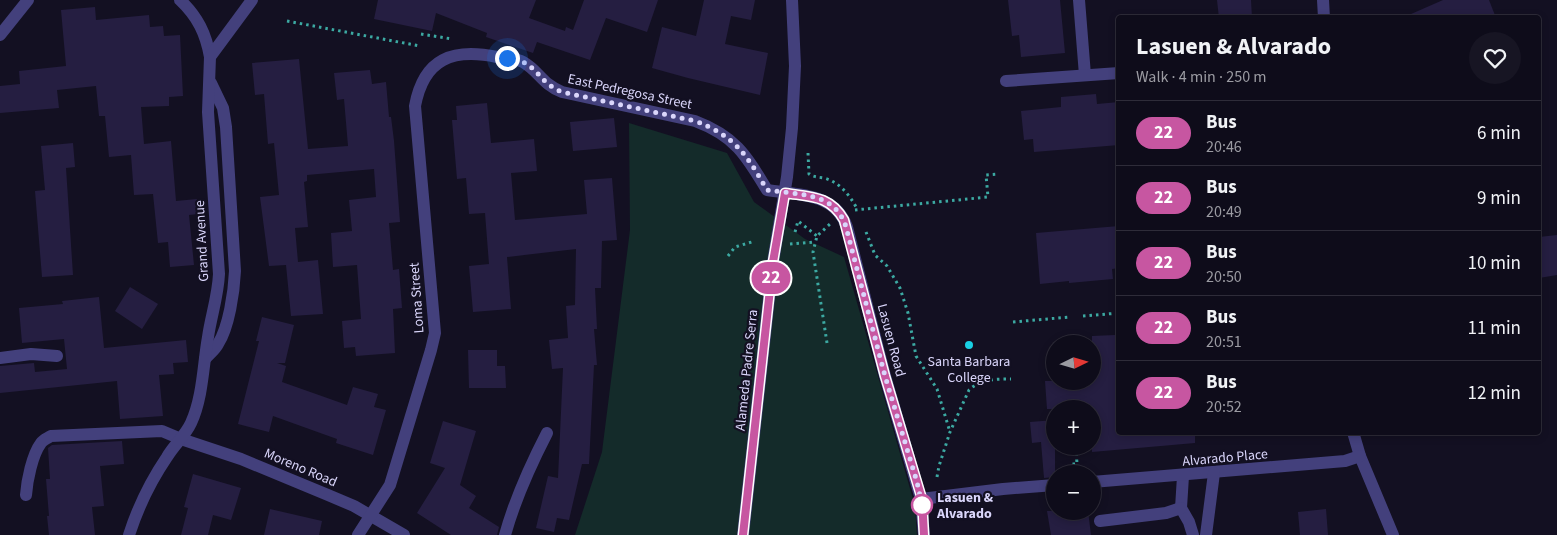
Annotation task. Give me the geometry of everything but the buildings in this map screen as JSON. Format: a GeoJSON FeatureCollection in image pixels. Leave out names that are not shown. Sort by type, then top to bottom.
{"type":"FeatureCollection","features":[{"type":"Feature","properties":{"kind":"street"},"geometry":{"type":"LineString","coordinates":[[0,35],[28,0]]}},
{"type":"Feature","properties":{"kind":"street"},"geometry":{"type":"LineString","coordinates":[[180,0],[191,10],[201,25],[210,58]]}},
{"type":"Feature","properties":{"kind":"street"},"geometry":{"type":"LineString","coordinates":[[210,58],[252,0]]}},
{"type":"Feature","properties":{"kind":"street","name":"Alameda Padre Serra"},"geometry":{"type":"LineString","coordinates":[[743,535],[773,262],[785,193],[792,128],[794,98],[792,0]]}},
{"type":"Feature","properties":{"kind":"street"},"geometry":{"type":"LineString","coordinates":[[1079,0],[1085,75]]}},
{"type":"Feature","properties":{"kind":"street"},"geometry":{"type":"LineString","coordinates":[[1323,0],[1324,15]]}},
{"type":"Feature","properties":{"kind":"street","name":"East Pedregosa Street"},"geometry":{"type":"LineString","coordinates":[[449,57],[466,53],[480,53],[521,61],[530,66],[552,88],[562,92],[695,121],[729,139],[747,157],[767,190],[785,193]]}},
{"type":"Feature","properties":{"kind":"street","name":"Loma Street"},"geometry":{"type":"LineString","coordinates":[[358,535],[390,485],[433,342],[434,319],[415,106],[419,88],[427,74],[433,67],[449,57]]}},
{"type":"Feature","properties":{"kind":"street","name":"Grand Avenue"},"geometry":{"type":"LineString","coordinates":[[129,535],[138,507],[149,485],[168,454],[191,424],[197,407],[219,287],[208,112],[210,58]]}},
{"type":"Feature","properties":{"kind":"street"},"geometry":{"type":"LineString","coordinates":[[1006,81],[1116,73]]}},
{"type":"Feature","properties":{"kind":"street"},"geometry":{"type":"LineString","coordinates":[[785,193],[822,199],[832,204],[842,216]]}},
{"type":"Feature","properties":{"kind":"street","name":"Lasuen Road"},"geometry":{"type":"LineString","coordinates":[[842,216],[854,253],[885,376],[922,499],[924,535]]}},
{"type":"Feature","properties":{"kind":"street"},"geometry":{"type":"LineString","coordinates":[[0,358],[31,354],[58,356]]}},
{"type":"Feature","properties":{"kind":"street","name":"Moreno Road"},"geometry":{"type":"LineString","coordinates":[[26,495],[27,482],[34,457],[41,443],[51,436],[162,431],[241,458],[354,506],[404,535]]}},
{"type":"Feature","properties":{"kind":"street"},"geometry":{"type":"LineString","coordinates":[[505,535],[515,502],[547,433]]}},
{"type":"Feature","properties":{"kind":"street"},"geometry":{"type":"LineString","coordinates":[[1354,435],[1360,456],[1393,535]]}},
{"type":"Feature","properties":{"kind":"street","name":"Alvarado Place"},"geometry":{"type":"LineString","coordinates":[[1101,481],[1345,461],[1360,456]]}},
{"type":"Feature","properties":{"kind":"street"},"geometry":{"type":"LineString","coordinates":[[1206,535],[1214,473]]}},
{"type":"Feature","properties":{"kind":"street"},"geometry":{"type":"LineString","coordinates":[[1183,476],[1181,508],[1189,522],[1193,535]]}},
{"type":"Feature","properties":{"kind":"street"},"geometry":{"type":"LineString","coordinates":[[922,499],[1046,486]]}},
{"type":"Feature","properties":{"kind":"street"},"geometry":{"type":"LineString","coordinates":[[1101,520],[1166,513],[1181,508]]}},
{"type":"Feature","properties":{"kind":"path"},"geometry":{"type":"LineString","coordinates":[[287,21],[420,46]]}},
{"type":"Feature","properties":{"kind":"path"},"geometry":{"type":"LineString","coordinates":[[421,34],[456,40]]}},
{"type":"Feature","properties":{"kind":"path"},"geometry":{"type":"LineString","coordinates":[[808,153],[808,174],[829,180],[841,187],[851,197],[859,214]]}},
{"type":"Feature","properties":{"kind":"path"},"geometry":{"type":"LineString","coordinates":[[861,208],[988,197],[986,175],[999,174]]}},
{"type":"Feature","properties":{"kind":"path"},"geometry":{"type":"LineString","coordinates":[[827,343],[814,263],[814,242],[821,231],[842,216]]}},
{"type":"Feature","properties":{"kind":"path"},"geometry":{"type":"LineString","coordinates":[[798,221],[817,236]]}},
{"type":"Feature","properties":{"kind":"path"},"geometry":{"type":"LineString","coordinates":[[865,229],[875,255],[887,266],[900,288],[908,313],[916,356],[940,395],[950,432]]}},
{"type":"Feature","properties":{"kind":"path"},"geometry":{"type":"LineString","coordinates":[[728,256],[735,246],[755,241]]}},
{"type":"Feature","properties":{"kind":"path"},"geometry":{"type":"LineString","coordinates":[[787,245],[814,242]]}},
{"type":"Feature","properties":{"kind":"path"},"geometry":{"type":"LineString","coordinates":[[1083,316],[1116,313]]}},
{"type":"Feature","properties":{"kind":"path"},"geometry":{"type":"LineString","coordinates":[[1013,322],[1070,318]]}},
{"type":"Feature","properties":{"kind":"path"},"geometry":{"type":"LineString","coordinates":[[937,477],[950,432],[971,388],[986,381],[1011,380]]}},
{"type":"Feature","properties":{"kind":"path"},"geometry":{"type":"LineString","coordinates":[[1071,465],[1077,464],[1076,455]]}},
{"type":"Feature","properties":{"kind":"green space"},"geometry":{"type":"Polygon","coordinates":[[[629,123],[727,153],[754,202],[805,239],[844,257],[915,506],[917,535],[575,535],[602,452],[630,230],[629,123]]]}},
{"type":"Feature","properties":{"kind":"bus line","name":"22"},"geometry":{"type":"LineString","coordinates":[[743,535],[773,262],[785,193],[822,199],[832,204],[844,220],[885,376],[922,499],[924,535]]}},
{"type":"Feature","properties":{"kind":"place","name":"Santa Barbara College"},"geometry":{"type":"Point","coordinates":[969,345]}},
{"type":"Feature","properties":{"kind":"place","name":"Lasuen & Alvarado"},"geometry":{"type":"Point","coordinates":[922,505]}},
{"type":"Feature","properties":{"kind":"route"},"geometry":{"type":"LineString","coordinates":[[507,58],[521,61],[530,66],[543,81],[552,88],[562,92],[695,121],[718,131],[747,157],[767,190],[822,199],[832,204],[838,210],[846,227],[885,376],[922,499],[922,505]]}}]}
